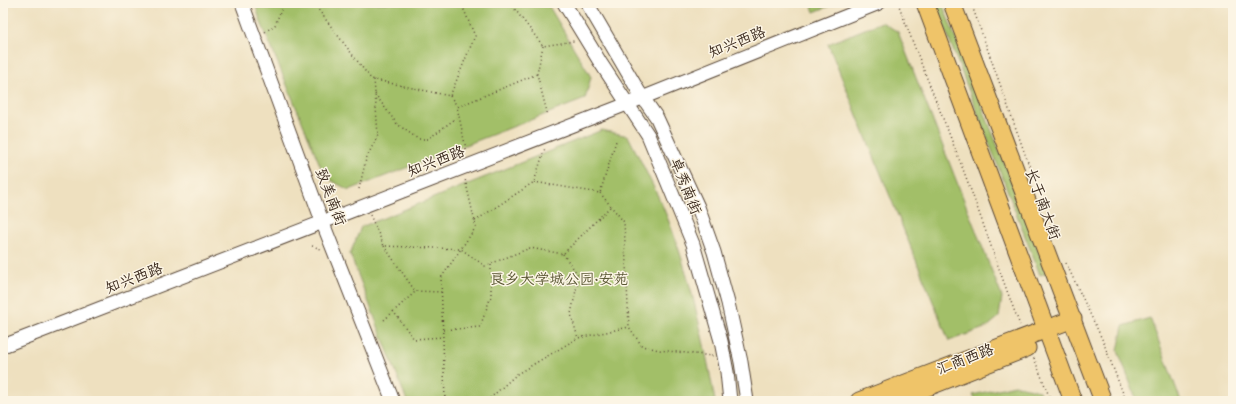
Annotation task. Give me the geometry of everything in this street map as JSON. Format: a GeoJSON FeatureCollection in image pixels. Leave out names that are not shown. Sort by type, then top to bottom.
{"type":"FeatureCollection","features":[{"type":"Feature","properties":{"kind":"main road"},"geometry":{"type":"LineString","coordinates":[[925,3],[1073,401]]}},
{"type":"Feature","properties":{"kind":"main road","name":"长于南大街"},"geometry":{"type":"LineString","coordinates":[[952,3],[1103,401]]}},
{"type":"Feature","properties":{"kind":"main road","name":"汇商西路"},"geometry":{"type":"LineString","coordinates":[[892,401],[1027,342],[1074,324]]}},
{"type":"Feature","properties":{"kind":"main road","name":"汇商西路"},"geometry":{"type":"LineString","coordinates":[[859,401],[1027,342]]}},
{"type":"Feature","properties":{"kind":"street","name":"致美南街"},"geometry":{"type":"LineString","coordinates":[[242,3],[322,221],[393,401]]}},
{"type":"Feature","properties":{"kind":"street","name":"卓秀南街"},"geometry":{"type":"LineString","coordinates":[[564,3],[600,62],[648,135],[693,244],[721,341],[727,372],[730,401]]}},
{"type":"Feature","properties":{"kind":"street","name":"卓秀南街"},"geometry":{"type":"LineString","coordinates":[[587,3],[657,118],[698,207],[714,252],[728,303],[741,362],[747,401]]}},
{"type":"Feature","properties":{"kind":"street","name":"知兴西路"},"geometry":{"type":"LineString","coordinates":[[3,346],[627,104],[879,3]]}},
{"type":"Feature","properties":{"kind":"path"},"geometry":{"type":"LineString","coordinates":[[262,33],[275,25],[284,3]]}},
{"type":"Feature","properties":{"kind":"path"},"geometry":{"type":"LineString","coordinates":[[298,3],[317,8],[371,79],[450,96],[457,106],[466,149]]}},
{"type":"Feature","properties":{"kind":"path"},"geometry":{"type":"LineString","coordinates":[[317,8],[319,3]]}},
{"type":"Feature","properties":{"kind":"path"},"geometry":{"type":"LineString","coordinates":[[450,96],[475,36],[461,3]]}},
{"type":"Feature","properties":{"kind":"path"},"geometry":{"type":"LineString","coordinates":[[510,3],[543,46],[537,74],[548,116]]}},
{"type":"Feature","properties":{"kind":"path"},"geometry":{"type":"LineString","coordinates":[[898,3],[973,196],[1003,282],[1051,401]]}},
{"type":"Feature","properties":{"kind":"path","name":"长于南大街"},"geometry":{"type":"LineString","coordinates":[[971,3],[1026,156],[1031,174]]}},
{"type":"Feature","properties":{"kind":"path"},"geometry":{"type":"LineString","coordinates":[[543,46],[574,41]]}},
{"type":"Feature","properties":{"kind":"path"},"geometry":{"type":"LineString","coordinates":[[457,106],[537,74]]}},
{"type":"Feature","properties":{"kind":"path"},"geometry":{"type":"LineString","coordinates":[[359,189],[366,158],[378,135],[374,79]]}},
{"type":"Feature","properties":{"kind":"path"},"geometry":{"type":"LineString","coordinates":[[375,94],[397,124],[418,139],[428,139],[459,116]]}},
{"type":"Feature","properties":{"kind":"path"},"geometry":{"type":"LineString","coordinates":[[600,193],[616,141]]}},
{"type":"Feature","properties":{"kind":"path"},"geometry":{"type":"LineString","coordinates":[[474,221],[534,182],[546,144]]}},
{"type":"Feature","properties":{"kind":"path"},"geometry":{"type":"LineString","coordinates":[[445,401],[441,278],[476,228],[465,179]]}},
{"type":"Feature","properties":{"kind":"path"},"geometry":{"type":"LineString","coordinates":[[534,182],[600,193],[624,222],[629,327],[642,346],[659,350],[713,356]]}},
{"type":"Feature","properties":{"kind":"path"},"geometry":{"type":"LineString","coordinates":[[563,254],[611,206]]}},
{"type":"Feature","properties":{"kind":"path"},"geometry":{"type":"LineString","coordinates":[[369,213],[384,246],[415,291]]}},
{"type":"Feature","properties":{"kind":"path"},"geometry":{"type":"LineString","coordinates":[[384,246],[461,249],[485,266],[530,248],[563,254],[579,276],[571,314],[578,338]]}},
{"type":"Feature","properties":{"kind":"path","name":"长于南大街"},"geometry":{"type":"LineString","coordinates":[[1064,260],[1102,339],[1126,401]]}},
{"type":"Feature","properties":{"kind":"path"},"geometry":{"type":"LineString","coordinates":[[443,330],[480,327],[490,296],[491,264]]}},
{"type":"Feature","properties":{"kind":"path"},"geometry":{"type":"LineString","coordinates":[[384,320],[415,291],[442,292]]}},
{"type":"Feature","properties":{"kind":"path"},"geometry":{"type":"LineString","coordinates":[[393,311],[414,339],[443,337]]}},
{"type":"Feature","properties":{"kind":"path"},"geometry":{"type":"LineString","coordinates":[[487,401],[517,374],[578,338],[629,327]]}},
{"type":"Feature","properties":{"kind":"green space"},"geometry":{"type":"Polygon","coordinates":[[[255,3],[547,3],[591,77],[585,99],[349,190],[325,177],[260,20],[255,3]]]}},
{"type":"Feature","properties":{"kind":"green space"},"geometry":{"type":"Polygon","coordinates":[[[811,3],[837,3],[814,12],[811,3]]]}},
{"type":"Feature","properties":{"kind":"green space"},"geometry":{"type":"Polygon","coordinates":[[[935,3],[942,3],[1047,273],[1040,275],[935,3]]]}},
{"type":"Feature","properties":{"kind":"green space"},"geometry":{"type":"Polygon","coordinates":[[[882,22],[898,32],[1002,297],[999,317],[987,327],[949,341],[828,44],[882,22]]]}},
{"type":"Feature","properties":{"kind":"green space","name":"良乡大学城公园·安苑"},"geometry":{"type":"Polygon","coordinates":[[[602,130],[628,136],[663,207],[688,278],[700,327],[715,401],[407,401],[350,254],[361,227],[602,130]]]}},
{"type":"Feature","properties":{"kind":"green space"},"geometry":{"type":"Polygon","coordinates":[[[1150,318],[1181,401],[1137,401],[1118,351],[1123,326],[1150,318]]]}},
{"type":"Feature","properties":{"kind":"green space"},"geometry":{"type":"Polygon","coordinates":[[[1015,385],[1039,391],[1043,401],[976,401],[973,395],[1015,385]]]}}]}
